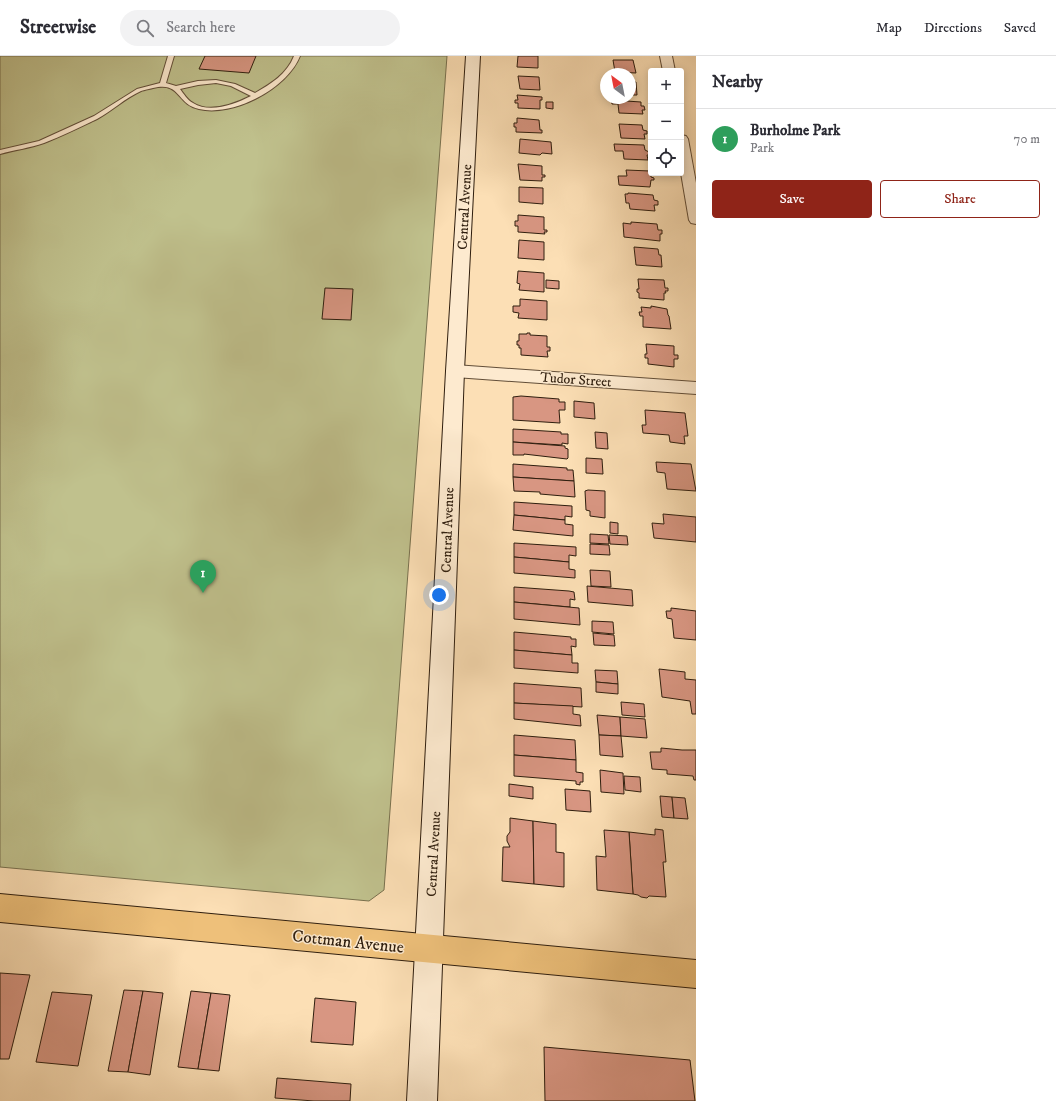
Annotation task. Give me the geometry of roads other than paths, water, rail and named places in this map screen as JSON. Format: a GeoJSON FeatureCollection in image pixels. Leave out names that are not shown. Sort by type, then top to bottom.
{"type":"FeatureCollection","features":[{"type":"Feature","properties":{"kind":"main road","name":"Central Avenue"},"geometry":{"type":"LineString","coordinates":[[422,1101],[455,372],[473,56]]}},
{"type":"Feature","properties":{"kind":"main road","name":"Cottman Avenue"},"geometry":{"type":"LineString","coordinates":[[0,908],[430,950],[696,974]]}},
{"type":"Feature","properties":{"kind":"street"},"geometry":{"type":"LineString","coordinates":[[666,56],[668,68]]}},
{"type":"Feature","properties":{"kind":"street"},"geometry":{"type":"LineString","coordinates":[[681,140],[696,220]]}},
{"type":"Feature","properties":{"kind":"street","name":"Tudor Street"},"geometry":{"type":"LineString","coordinates":[[455,372],[696,388]]}},
{"type":"Feature","properties":{"kind":"lane"},"geometry":{"type":"LineString","coordinates":[[163,84],[171,56]]}},
{"type":"Feature","properties":{"kind":"lane"},"geometry":{"type":"LineString","coordinates":[[176,88],[185,101],[200,108],[224,108],[242,102],[287,74],[295,64],[297,56]]}},
{"type":"Feature","properties":{"kind":"lane"},"geometry":{"type":"LineString","coordinates":[[0,152],[41,142],[96,117],[139,90],[163,84],[176,88],[202,82],[218,81],[236,85],[254,95]]}},
{"type":"Feature","properties":{"kind":"place","name":"Burholme Park"},"geometry":{"type":"Point","coordinates":[203,593]}}]}
